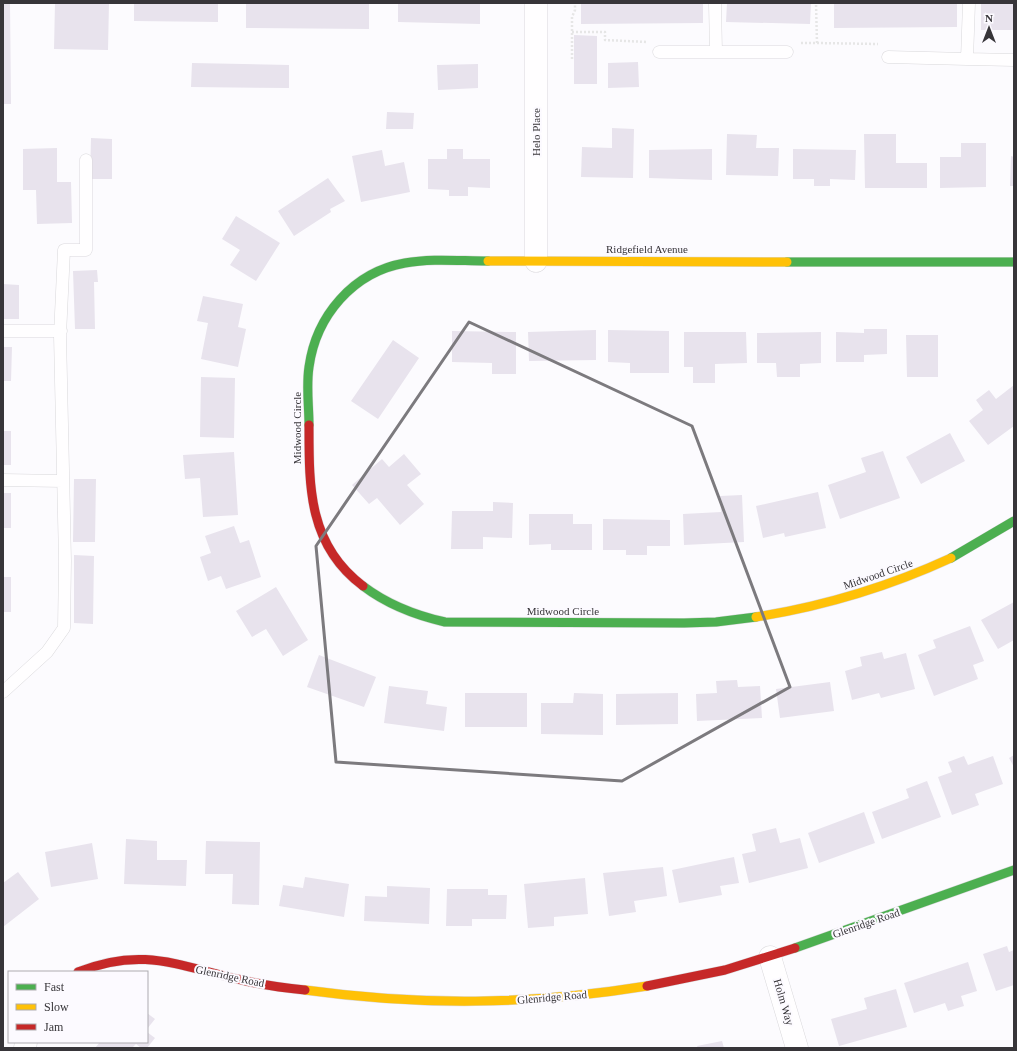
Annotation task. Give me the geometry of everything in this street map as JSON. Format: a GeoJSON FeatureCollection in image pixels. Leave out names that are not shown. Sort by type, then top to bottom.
{"type":"FeatureCollection","features":[{"type":"Feature","properties":{"kind":"street","name":"Helo Place"},"geometry":{"type":"LineString","coordinates":[[536,3],[536,261]]}},
{"type":"Feature","properties":{"kind":"street","name":"Ridgefield Avenue"},"geometry":{"type":"LineString","coordinates":[[314,341],[324,320],[340,298],[360,281],[392,266],[424,261],[1014,262]]}},
{"type":"Feature","properties":{"kind":"street","name":"Midwood Circle"},"geometry":{"type":"LineString","coordinates":[[314,341],[308,367],[309,484],[314,514],[321,532],[330,549],[351,577],[368,592],[405,612],[430,620],[453,622],[686,623],[746,619],[798,611],[864,594],[918,573],[973,546],[1014,521]]}},
{"type":"Feature","properties":{"kind":"street","name":"Glenridge Road"},"geometry":{"type":"LineString","coordinates":[[81,971],[109,960],[132,957],[159,960],[244,980],[320,993],[404,1000],[485,1002],[559,998],[632,989],[707,974],[770,957],[1014,870]]}},
{"type":"Feature","properties":{"kind":"street","name":"Holm Way"},"geometry":{"type":"LineString","coordinates":[[770,957],[797,1048]]}},
{"type":"Feature","properties":{"kind":"lane"},"geometry":{"type":"LineString","coordinates":[[715,3],[716,52]]}},
{"type":"Feature","properties":{"kind":"lane"},"geometry":{"type":"LineString","coordinates":[[967,59],[969,3]]}},
{"type":"Feature","properties":{"kind":"lane"},"geometry":{"type":"LineString","coordinates":[[659,52],[787,52]]}},
{"type":"Feature","properties":{"kind":"lane"},"geometry":{"type":"LineString","coordinates":[[888,57],[1014,60]]}},
{"type":"Feature","properties":{"kind":"lane"},"geometry":{"type":"LineString","coordinates":[[3,692],[47,652],[64,628],[65,561],[61,331],[64,250],[86,250],[86,160]]}},
{"type":"Feature","properties":{"kind":"lane"},"geometry":{"type":"LineString","coordinates":[[3,331],[61,331]]}},
{"type":"Feature","properties":{"kind":"lane"},"geometry":{"type":"LineString","coordinates":[[3,480],[63,481]]}},
{"type":"Feature","properties":{"kind":"path"},"geometry":{"type":"LineString","coordinates":[[572,59],[572,17],[575,10],[575,3]]}},
{"type":"Feature","properties":{"kind":"path"},"geometry":{"type":"LineString","coordinates":[[816,3],[817,43]]}},
{"type":"Feature","properties":{"kind":"path"},"geometry":{"type":"LineString","coordinates":[[572,32],[605,32],[605,40],[658,42],[659,52]]}},
{"type":"Feature","properties":{"kind":"path"},"geometry":{"type":"LineString","coordinates":[[787,52],[800,43],[888,44],[888,57]]}},
{"type":"Feature","properties":{"kind":"highlighted area"},"geometry":{"type":"Polygon","coordinates":[[[469,322],[692,426],[790,687],[622,781],[336,762],[316,546],[469,322]]]}},
{"type":"Feature","properties":{"kind":"building"},"geometry":{"type":"Polygon","coordinates":[[[3,3],[10,3],[11,104],[3,104],[3,3]]]}},
{"type":"Feature","properties":{"kind":"building"},"geometry":{"type":"Polygon","coordinates":[[[55,3],[109,3],[108,50],[54,49],[55,3]]]}},
{"type":"Feature","properties":{"kind":"building"},"geometry":{"type":"Polygon","coordinates":[[[134,3],[218,3],[218,22],[134,21],[134,3]]]}},
{"type":"Feature","properties":{"kind":"building"},"geometry":{"type":"Polygon","coordinates":[[[246,3],[369,3],[369,29],[246,28],[246,3]]]}},
{"type":"Feature","properties":{"kind":"building"},"geometry":{"type":"Polygon","coordinates":[[[398,3],[480,3],[480,24],[398,22],[398,3]]]}},
{"type":"Feature","properties":{"kind":"building"},"geometry":{"type":"Polygon","coordinates":[[[581,3],[703,3],[703,23],[581,24],[581,3]]]}},
{"type":"Feature","properties":{"kind":"building"},"geometry":{"type":"Polygon","coordinates":[[[727,3],[811,3],[810,24],[726,22],[727,3]]]}},
{"type":"Feature","properties":{"kind":"building"},"geometry":{"type":"Polygon","coordinates":[[[834,3],[957,3],[957,27],[834,28],[834,3]]]}},
{"type":"Feature","properties":{"kind":"building"},"geometry":{"type":"Polygon","coordinates":[[[981,3],[1014,3],[1014,30],[981,30],[981,3]]]}},
{"type":"Feature","properties":{"kind":"building"},"geometry":{"type":"Polygon","coordinates":[[[574,35],[597,36],[597,84],[574,84],[574,35]]]}},
{"type":"Feature","properties":{"kind":"building"},"geometry":{"type":"Polygon","coordinates":[[[638,62],[639,87],[608,88],[608,63],[638,62]]]}},
{"type":"Feature","properties":{"kind":"building"},"geometry":{"type":"Polygon","coordinates":[[[192,63],[289,65],[289,88],[191,87],[192,63]]]}},
{"type":"Feature","properties":{"kind":"building"},"geometry":{"type":"Polygon","coordinates":[[[478,64],[478,88],[438,90],[437,65],[478,64]]]}},
{"type":"Feature","properties":{"kind":"building"},"geometry":{"type":"Polygon","coordinates":[[[387,112],[414,113],[413,129],[386,129],[387,112]]]}},
{"type":"Feature","properties":{"kind":"building"},"geometry":{"type":"Polygon","coordinates":[[[612,128],[634,129],[633,178],[581,177],[582,147],[612,148],[612,128]]]}},
{"type":"Feature","properties":{"kind":"building"},"geometry":{"type":"Polygon","coordinates":[[[727,134],[757,135],[756,148],[779,148],[778,176],[726,175],[727,134]]]}},
{"type":"Feature","properties":{"kind":"building"},"geometry":{"type":"Polygon","coordinates":[[[864,134],[896,134],[896,163],[927,163],[927,188],[865,188],[864,134]]]}},
{"type":"Feature","properties":{"kind":"building"},"geometry":{"type":"Polygon","coordinates":[[[91,138],[112,139],[112,179],[90,179],[91,138]]]}},
{"type":"Feature","properties":{"kind":"building"},"geometry":{"type":"Polygon","coordinates":[[[961,143],[986,143],[986,187],[940,188],[940,157],[961,157],[961,143]]]}},
{"type":"Feature","properties":{"kind":"building"},"geometry":{"type":"Polygon","coordinates":[[[57,148],[57,182],[71,182],[72,223],[37,224],[36,190],[23,190],[23,149],[57,148]]]}},
{"type":"Feature","properties":{"kind":"building"},"geometry":{"type":"Polygon","coordinates":[[[447,149],[463,149],[463,159],[490,159],[490,188],[468,187],[468,196],[449,196],[449,190],[428,189],[428,159],[447,159],[447,149]]]}},
{"type":"Feature","properties":{"kind":"building"},"geometry":{"type":"Polygon","coordinates":[[[712,149],[712,180],[649,178],[649,150],[712,149]]]}},
{"type":"Feature","properties":{"kind":"building"},"geometry":{"type":"Polygon","coordinates":[[[793,149],[856,150],[855,180],[830,179],[830,186],[814,186],[814,179],[793,179],[793,149]]]}},
{"type":"Feature","properties":{"kind":"building"},"geometry":{"type":"Polygon","coordinates":[[[382,150],[385,166],[404,162],[410,192],[361,202],[352,156],[382,150]]]}},
{"type":"Feature","properties":{"kind":"building"},"geometry":{"type":"Polygon","coordinates":[[[1011,156],[1014,157],[1014,186],[1010,186],[1011,156]]]}},
{"type":"Feature","properties":{"kind":"building"},"geometry":{"type":"Polygon","coordinates":[[[328,178],[345,201],[330,209],[331,212],[294,236],[278,211],[328,178]]]}},
{"type":"Feature","properties":{"kind":"building"},"geometry":{"type":"Polygon","coordinates":[[[236,216],[280,243],[256,281],[230,265],[240,250],[222,239],[236,216]]]}},
{"type":"Feature","properties":{"kind":"building"},"geometry":{"type":"Polygon","coordinates":[[[97,270],[98,282],[94,282],[95,329],[75,329],[73,271],[97,270]]]}},
{"type":"Feature","properties":{"kind":"building"},"geometry":{"type":"Polygon","coordinates":[[[3,284],[19,285],[19,319],[3,319],[3,284]]]}},
{"type":"Feature","properties":{"kind":"building"},"geometry":{"type":"Polygon","coordinates":[[[203,296],[243,304],[238,327],[246,329],[238,367],[201,359],[208,323],[197,321],[203,296]]]}},
{"type":"Feature","properties":{"kind":"building"},"geometry":{"type":"Polygon","coordinates":[[[864,329],[887,329],[887,354],[864,355],[864,362],[836,362],[836,332],[864,333],[864,329]]]}},
{"type":"Feature","properties":{"kind":"building"},"geometry":{"type":"Polygon","coordinates":[[[596,330],[596,360],[529,361],[528,332],[596,330]]]}},
{"type":"Feature","properties":{"kind":"building"},"geometry":{"type":"Polygon","coordinates":[[[608,330],[669,331],[669,373],[630,373],[630,363],[608,362],[608,330]]]}},
{"type":"Feature","properties":{"kind":"building"},"geometry":{"type":"Polygon","coordinates":[[[452,331],[516,332],[516,374],[492,374],[492,363],[452,362],[452,331]]]}},
{"type":"Feature","properties":{"kind":"building"},"geometry":{"type":"Polygon","coordinates":[[[684,332],[746,332],[747,363],[715,364],[715,383],[693,383],[693,367],[684,367],[684,332]]]}},
{"type":"Feature","properties":{"kind":"building"},"geometry":{"type":"Polygon","coordinates":[[[821,332],[821,363],[800,364],[800,377],[777,377],[776,363],[757,363],[757,333],[821,332]]]}},
{"type":"Feature","properties":{"kind":"building"},"geometry":{"type":"Polygon","coordinates":[[[906,335],[938,335],[938,377],[907,377],[906,335]]]}},
{"type":"Feature","properties":{"kind":"building"},"geometry":{"type":"Polygon","coordinates":[[[393,340],[419,358],[378,419],[351,401],[393,340]]]}},
{"type":"Feature","properties":{"kind":"building"},"geometry":{"type":"Polygon","coordinates":[[[3,347],[12,347],[11,381],[3,381],[3,347]]]}},
{"type":"Feature","properties":{"kind":"building"},"geometry":{"type":"Polygon","coordinates":[[[201,377],[235,378],[234,438],[200,437],[201,377]]]}},
{"type":"Feature","properties":{"kind":"building"},"geometry":{"type":"Polygon","coordinates":[[[1014,385],[1014,426],[988,445],[969,421],[983,410],[976,400],[989,390],[996,399],[1014,385]]]}},
{"type":"Feature","properties":{"kind":"building"},"geometry":{"type":"Polygon","coordinates":[[[3,431],[11,431],[11,465],[3,465],[3,431]]]}},
{"type":"Feature","properties":{"kind":"building"},"geometry":{"type":"Polygon","coordinates":[[[950,433],[965,461],[921,484],[906,457],[950,433]]]}},
{"type":"Feature","properties":{"kind":"building"},"geometry":{"type":"Polygon","coordinates":[[[883,451],[900,498],[840,519],[828,485],[866,472],[861,458],[883,451]]]}},
{"type":"Feature","properties":{"kind":"building"},"geometry":{"type":"Polygon","coordinates":[[[234,452],[238,515],[203,517],[200,478],[185,479],[183,455],[234,452]]]}},
{"type":"Feature","properties":{"kind":"building"},"geometry":{"type":"Polygon","coordinates":[[[404,454],[421,474],[407,485],[424,504],[400,525],[377,498],[369,504],[352,485],[382,459],[389,467],[404,454]]]}},
{"type":"Feature","properties":{"kind":"building"},"geometry":{"type":"Polygon","coordinates":[[[74,479],[96,479],[95,542],[73,542],[74,479]]]}},
{"type":"Feature","properties":{"kind":"building"},"geometry":{"type":"Polygon","coordinates":[[[818,492],[826,528],[785,537],[784,533],[763,538],[756,506],[818,492]]]}},
{"type":"Feature","properties":{"kind":"building"},"geometry":{"type":"Polygon","coordinates":[[[3,493],[11,493],[11,528],[3,528],[3,493]]]}},
{"type":"Feature","properties":{"kind":"building"},"geometry":{"type":"Polygon","coordinates":[[[742,495],[744,542],[684,545],[683,514],[721,512],[720,496],[742,495]]]}},
{"type":"Feature","properties":{"kind":"building"},"geometry":{"type":"Polygon","coordinates":[[[493,502],[513,503],[512,538],[483,537],[483,549],[451,549],[452,511],[493,511],[493,502]]]}},
{"type":"Feature","properties":{"kind":"building"},"geometry":{"type":"Polygon","coordinates":[[[529,514],[573,514],[573,524],[592,524],[592,550],[551,550],[551,544],[529,545],[529,514]]]}},
{"type":"Feature","properties":{"kind":"building"},"geometry":{"type":"Polygon","coordinates":[[[603,519],[670,520],[670,546],[647,546],[647,555],[626,555],[626,550],[603,550],[603,519]]]}},
{"type":"Feature","properties":{"kind":"building"},"geometry":{"type":"Polygon","coordinates":[[[234,526],[240,543],[249,540],[261,577],[226,589],[221,576],[208,581],[200,557],[211,553],[205,536],[234,526]]]}},
{"type":"Feature","properties":{"kind":"building"},"geometry":{"type":"Polygon","coordinates":[[[74,555],[94,556],[93,624],[74,623],[74,555]]]}},
{"type":"Feature","properties":{"kind":"building"},"geometry":{"type":"Polygon","coordinates":[[[3,577],[11,577],[11,612],[3,612],[3,577]]]}},
{"type":"Feature","properties":{"kind":"building"},"geometry":{"type":"Polygon","coordinates":[[[276,587],[308,640],[283,656],[266,629],[252,637],[236,611],[276,587]]]}},
{"type":"Feature","properties":{"kind":"building"},"geometry":{"type":"Polygon","coordinates":[[[1014,602],[1014,640],[998,649],[981,620],[1014,602]]]}},
{"type":"Feature","properties":{"kind":"building"},"geometry":{"type":"Polygon","coordinates":[[[970,626],[984,661],[973,665],[978,679],[934,696],[918,655],[936,648],[933,640],[970,626]]]}},
{"type":"Feature","properties":{"kind":"building"},"geometry":{"type":"Polygon","coordinates":[[[882,652],[884,659],[906,653],[915,689],[881,698],[879,693],[852,700],[845,671],[862,666],[860,657],[882,652]]]}},
{"type":"Feature","properties":{"kind":"building"},"geometry":{"type":"Polygon","coordinates":[[[319,655],[376,677],[364,707],[307,687],[319,655]]]}},
{"type":"Feature","properties":{"kind":"building"},"geometry":{"type":"Polygon","coordinates":[[[737,680],[738,687],[760,686],[762,718],[697,721],[696,694],[717,693],[716,681],[737,680]]]}},
{"type":"Feature","properties":{"kind":"building"},"geometry":{"type":"Polygon","coordinates":[[[830,682],[834,711],[780,718],[776,689],[830,682]]]}},
{"type":"Feature","properties":{"kind":"building"},"geometry":{"type":"Polygon","coordinates":[[[389,686],[428,691],[426,704],[447,707],[444,731],[384,723],[389,686]]]}},
{"type":"Feature","properties":{"kind":"building"},"geometry":{"type":"Polygon","coordinates":[[[465,693],[527,693],[527,727],[465,727],[465,693]]]}},
{"type":"Feature","properties":{"kind":"building"},"geometry":{"type":"Polygon","coordinates":[[[574,693],[603,694],[603,735],[541,734],[541,703],[573,703],[574,693]]]}},
{"type":"Feature","properties":{"kind":"building"},"geometry":{"type":"Polygon","coordinates":[[[678,693],[678,724],[616,725],[616,694],[678,693]]]}},
{"type":"Feature","properties":{"kind":"building"},"geometry":{"type":"Polygon","coordinates":[[[1014,755],[1014,767],[1009,758],[1014,755]]]}},
{"type":"Feature","properties":{"kind":"building"},"geometry":{"type":"Polygon","coordinates":[[[964,756],[968,765],[993,756],[1003,784],[975,794],[979,805],[952,815],[938,777],[952,772],[948,762],[964,756]]]}},
{"type":"Feature","properties":{"kind":"building"},"geometry":{"type":"Polygon","coordinates":[[[927,781],[941,817],[882,839],[872,812],[909,798],[906,789],[927,781]]]}},
{"type":"Feature","properties":{"kind":"building"},"geometry":{"type":"Polygon","coordinates":[[[864,812],[875,843],[819,863],[808,833],[864,812]]]}},
{"type":"Feature","properties":{"kind":"building"},"geometry":{"type":"Polygon","coordinates":[[[776,828],[780,843],[800,838],[808,868],[749,883],[742,854],[756,851],[752,834],[776,828]]]}},
{"type":"Feature","properties":{"kind":"building"},"geometry":{"type":"Polygon","coordinates":[[[126,839],[157,841],[157,860],[187,860],[186,886],[124,884],[126,839]]]}},
{"type":"Feature","properties":{"kind":"building"},"geometry":{"type":"Polygon","coordinates":[[[206,841],[260,842],[259,905],[232,904],[233,874],[205,874],[206,841]]]}},
{"type":"Feature","properties":{"kind":"building"},"geometry":{"type":"Polygon","coordinates":[[[92,843],[98,879],[51,887],[45,852],[92,843]]]}},
{"type":"Feature","properties":{"kind":"building"},"geometry":{"type":"Polygon","coordinates":[[[734,857],[739,883],[720,886],[722,895],[679,903],[672,870],[734,857]]]}},
{"type":"Feature","properties":{"kind":"building"},"geometry":{"type":"Polygon","coordinates":[[[663,867],[667,896],[634,901],[636,912],[609,916],[603,873],[663,867]]]}},
{"type":"Feature","properties":{"kind":"building"},"geometry":{"type":"Polygon","coordinates":[[[18,872],[39,899],[3,927],[3,883],[18,872]]]}},
{"type":"Feature","properties":{"kind":"building"},"geometry":{"type":"Polygon","coordinates":[[[305,877],[349,884],[344,917],[279,906],[283,885],[303,888],[305,877]]]}},
{"type":"Feature","properties":{"kind":"building"},"geometry":{"type":"Polygon","coordinates":[[[585,878],[588,914],[554,917],[554,926],[528,928],[524,884],[585,878]]]}},
{"type":"Feature","properties":{"kind":"building"},"geometry":{"type":"Polygon","coordinates":[[[387,886],[430,888],[429,924],[364,921],[365,896],[387,897],[387,886]]]}},
{"type":"Feature","properties":{"kind":"building"},"geometry":{"type":"Polygon","coordinates":[[[447,889],[488,889],[488,895],[507,895],[506,919],[472,919],[472,926],[446,926],[447,889]]]}},
{"type":"Feature","properties":{"kind":"building"},"geometry":{"type":"Polygon","coordinates":[[[1007,946],[1009,952],[1014,950],[1014,985],[996,991],[983,954],[1007,946]]]}},
{"type":"Feature","properties":{"kind":"building"},"geometry":{"type":"Polygon","coordinates":[[[968,962],[977,991],[961,996],[964,1006],[948,1011],[945,1003],[914,1013],[904,983],[968,962]]]}},
{"type":"Feature","properties":{"kind":"building"},"geometry":{"type":"Polygon","coordinates":[[[896,989],[907,1027],[839,1046],[831,1019],[867,1009],[864,998],[896,989]]]}},
{"type":"Feature","properties":{"kind":"building"},"geometry":{"type":"Polygon","coordinates":[[[148,1014],[155,1019],[148,1028],[148,1014]]]}},
{"type":"Feature","properties":{"kind":"building"},"geometry":{"type":"Polygon","coordinates":[[[148,1033],[155,1038],[147,1048],[141,1048],[136,1044],[132,1048],[95,1048],[99,1043],[148,1043],[148,1033]]]}},
{"type":"Feature","properties":{"kind":"building"},"geometry":{"type":"Polygon","coordinates":[[[722,1041],[724,1048],[698,1048],[697,1046],[722,1041]]]}},
{"type":"Feature","properties":{"kind":"traffic: fast"},"geometry":{"type":"LineString","coordinates":[[309,425],[308,382],[313,348],[320,330],[329,314],[340,299],[354,286],[369,276],[386,268],[415,261],[488,261]]}},
{"type":"Feature","properties":{"kind":"traffic: fast"},"geometry":{"type":"LineString","coordinates":[[787,262],[1014,262]]}},
{"type":"Feature","properties":{"kind":"traffic: fast"},"geometry":{"type":"LineString","coordinates":[[951,558],[1014,521]]}},
{"type":"Feature","properties":{"kind":"traffic: fast"},"geometry":{"type":"LineString","coordinates":[[363,586],[372,593],[392,604],[423,616],[445,622],[684,623],[716,622],[756,617]]}},
{"type":"Feature","properties":{"kind":"traffic: fast"},"geometry":{"type":"LineString","coordinates":[[795,948],[1014,870]]}},
{"type":"Feature","properties":{"kind":"traffic: slow"},"geometry":{"type":"LineString","coordinates":[[488,261],[787,262]]}},
{"type":"Feature","properties":{"kind":"traffic: slow"},"geometry":{"type":"LineString","coordinates":[[756,617],[807,607],[880,587],[951,558]]}},
{"type":"Feature","properties":{"kind":"traffic: slow"},"geometry":{"type":"LineString","coordinates":[[305,990],[391,999],[476,1001],[561,997],[647,986]]}},
{"type":"Feature","properties":{"kind":"traffic: jam"},"geometry":{"type":"LineString","coordinates":[[309,425],[310,470],[315,513],[331,552],[345,570],[363,586]]}},
{"type":"Feature","properties":{"kind":"traffic: jam"},"geometry":{"type":"LineString","coordinates":[[647,986],[725,970],[795,948]]}},
{"type":"Feature","properties":{"kind":"traffic: jam"},"geometry":{"type":"LineString","coordinates":[[81,971],[101,964],[122,960],[142,959],[179,964],[219,975],[305,990]]}}]}
